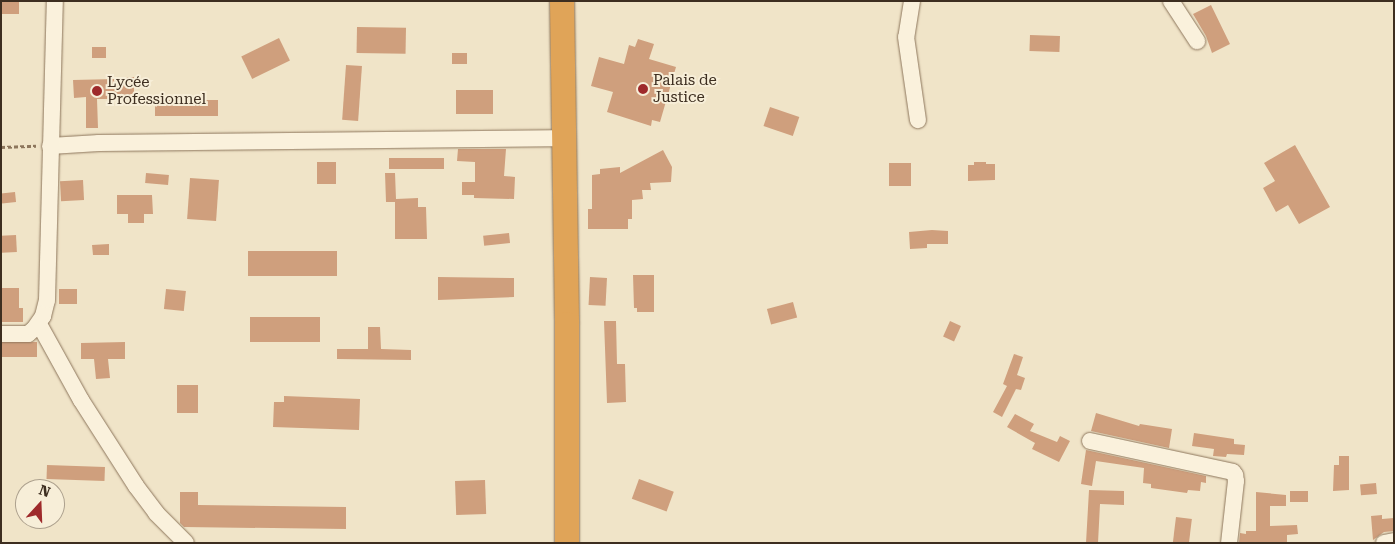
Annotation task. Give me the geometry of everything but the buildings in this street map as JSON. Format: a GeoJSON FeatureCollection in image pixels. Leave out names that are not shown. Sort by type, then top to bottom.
{"type":"FeatureCollection","features":[{"type":"Feature","properties":{"kind":"highway"},"geometry":{"type":"LineString","coordinates":[[549,1],[556,49],[560,325],[567,543]]}},
{"type":"Feature","properties":{"kind":"highway"},"geometry":{"type":"LineString","coordinates":[[556,49],[562,1]]}},
{"type":"Feature","properties":{"kind":"highway"},"geometry":{"type":"LineString","coordinates":[[554,543],[560,325]]}},
{"type":"Feature","properties":{"kind":"street"},"geometry":{"type":"LineString","coordinates":[[1,334],[28,334],[39,324],[46,300],[55,1]]}},
{"type":"Feature","properties":{"kind":"street"},"geometry":{"type":"LineString","coordinates":[[912,1],[906,38],[918,120]]}},
{"type":"Feature","properties":{"kind":"street"},"geometry":{"type":"LineString","coordinates":[[1171,1],[1197,41]]}},
{"type":"Feature","properties":{"kind":"street"},"geometry":{"type":"LineString","coordinates":[[50,146],[99,143],[557,138]]}},
{"type":"Feature","properties":{"kind":"street"},"geometry":{"type":"LineString","coordinates":[[39,324],[81,400],[136,486],[156,513],[186,543]]}},
{"type":"Feature","properties":{"kind":"street"},"geometry":{"type":"LineString","coordinates":[[1090,441],[1232,472],[1236,475],[1236,481],[1229,543]]}},
{"type":"Feature","properties":{"kind":"street"},"geometry":{"type":"LineString","coordinates":[[1384,543],[1394,541]]}},
{"type":"Feature","properties":{"kind":"path"},"geometry":{"type":"LineString","coordinates":[[1,148],[50,146]]}},
{"type":"Feature","properties":{"kind":"place","name":"Palais de Justice"},"geometry":{"type":"Point","coordinates":[643,89]}},
{"type":"Feature","properties":{"kind":"place","name":"Lycée Professionnel"},"geometry":{"type":"Point","coordinates":[97,91]}}]}
